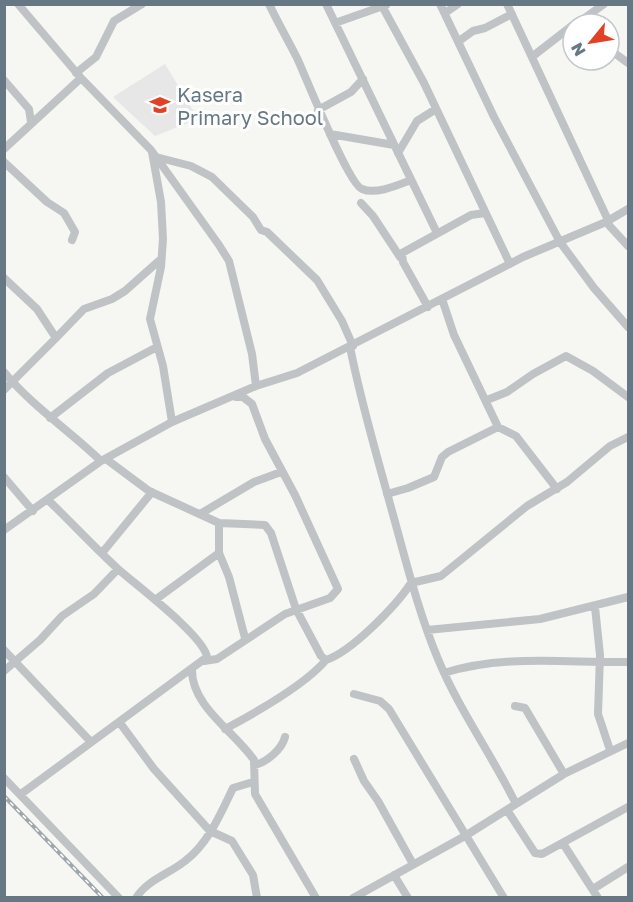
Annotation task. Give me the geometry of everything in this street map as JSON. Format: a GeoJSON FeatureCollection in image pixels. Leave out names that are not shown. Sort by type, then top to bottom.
{"type":"FeatureCollection","features":[{"type":"Feature","properties":{"kind":"street"},"geometry":{"type":"LineString","coordinates":[[18,4],[79,76],[154,153],[229,261],[252,354],[256,386]]}},
{"type":"Feature","properties":{"kind":"street"},"geometry":{"type":"LineString","coordinates":[[4,149],[96,57],[114,21],[142,4]]}},
{"type":"Feature","properties":{"kind":"street"},"geometry":{"type":"LineString","coordinates":[[269,4],[297,58],[318,110],[360,189],[382,189],[411,180]]}},
{"type":"Feature","properties":{"kind":"street"},"geometry":{"type":"LineString","coordinates":[[317,4],[327,8],[335,23],[437,233]]}},
{"type":"Feature","properties":{"kind":"street"},"geometry":{"type":"LineString","coordinates":[[440,4],[494,117],[560,242],[594,288],[628,327]]}},
{"type":"Feature","properties":{"kind":"street"},"geometry":{"type":"LineString","coordinates":[[445,12],[458,4]]}},
{"type":"Feature","properties":{"kind":"street"},"geometry":{"type":"LineString","coordinates":[[507,4],[533,56],[607,221],[628,246]]}},
{"type":"Feature","properties":{"kind":"street"},"geometry":{"type":"LineString","coordinates":[[335,23],[384,5],[510,264]]}},
{"type":"Feature","properties":{"kind":"street"},"geometry":{"type":"LineString","coordinates":[[459,41],[473,31],[485,28],[512,14]]}},
{"type":"Feature","properties":{"kind":"street"},"geometry":{"type":"LineString","coordinates":[[533,56],[561,35]]}},
{"type":"Feature","properties":{"kind":"street"},"geometry":{"type":"LineString","coordinates":[[318,110],[351,92],[363,79]]}},
{"type":"Feature","properties":{"kind":"street"},"geometry":{"type":"LineString","coordinates":[[4,80],[29,109],[31,122]]}},
{"type":"Feature","properties":{"kind":"street"},"geometry":{"type":"LineString","coordinates":[[398,153],[417,121],[435,109]]}},
{"type":"Feature","properties":{"kind":"street"},"geometry":{"type":"LineString","coordinates":[[330,134],[394,145]]}},
{"type":"Feature","properties":{"kind":"street"},"geometry":{"type":"LineString","coordinates":[[154,153],[161,202],[161,259],[150,313],[165,376],[172,422]]}},
{"type":"Feature","properties":{"kind":"street"},"geometry":{"type":"LineString","coordinates":[[154,153],[191,166],[212,177],[254,217],[261,230],[267,232],[317,280],[342,321],[351,347],[367,426],[411,583],[427,630],[444,673],[469,723],[516,804]]}},
{"type":"Feature","properties":{"kind":"street"},"geometry":{"type":"LineString","coordinates":[[4,162],[47,202],[67,216],[75,232],[72,240]]}},
{"type":"Feature","properties":{"kind":"street"},"geometry":{"type":"LineString","coordinates":[[361,203],[373,216],[400,257],[428,307]]}},
{"type":"Feature","properties":{"kind":"street"},"geometry":{"type":"LineString","coordinates":[[4,530],[103,460],[172,422],[233,398],[256,386],[297,373],[510,264],[607,221],[628,209]]}},
{"type":"Feature","properties":{"kind":"street"},"geometry":{"type":"LineString","coordinates":[[400,257],[409,248],[471,215],[485,213]]}},
{"type":"Feature","properties":{"kind":"street"},"geometry":{"type":"LineString","coordinates":[[4,390],[84,309],[112,299],[125,291],[161,259]]}},
{"type":"Feature","properties":{"kind":"street"},"geometry":{"type":"LineString","coordinates":[[4,278],[37,309],[56,338]]}},
{"type":"Feature","properties":{"kind":"street"},"geometry":{"type":"LineString","coordinates":[[442,299],[454,335],[498,427],[516,436],[557,489]]}},
{"type":"Feature","properties":{"kind":"street"},"geometry":{"type":"LineString","coordinates":[[50,418],[108,373],[157,347]]}},
{"type":"Feature","properties":{"kind":"street"},"geometry":{"type":"LineString","coordinates":[[487,400],[507,392],[533,374],[566,356],[593,371],[628,397]]}},
{"type":"Feature","properties":{"kind":"street"},"geometry":{"type":"LineString","coordinates":[[4,372],[50,418],[103,460],[152,492],[219,523],[265,525],[271,533],[296,609],[316,647],[326,660]]}},
{"type":"Feature","properties":{"kind":"street"},"geometry":{"type":"LineString","coordinates":[[21,794],[192,669],[204,662],[217,659],[245,639],[296,609],[330,598],[338,589],[249,400],[243,397],[233,398]]}},
{"type":"Feature","properties":{"kind":"street"},"geometry":{"type":"LineString","coordinates":[[387,494],[434,477],[442,457],[448,452],[498,427]]}},
{"type":"Feature","properties":{"kind":"street"},"geometry":{"type":"LineString","coordinates":[[225,729],[256,712],[317,671],[326,660],[344,652],[400,599],[411,583],[441,576],[527,506],[557,489],[610,446],[628,437]]}},
{"type":"Feature","properties":{"kind":"street"},"geometry":{"type":"LineString","coordinates":[[200,514],[254,482],[281,472]]}},
{"type":"Feature","properties":{"kind":"street"},"geometry":{"type":"LineString","coordinates":[[4,477],[33,511]]}},
{"type":"Feature","properties":{"kind":"street"},"geometry":{"type":"LineString","coordinates":[[102,553],[152,492]]}},
{"type":"Feature","properties":{"kind":"street"},"geometry":{"type":"LineString","coordinates":[[48,500],[205,650],[207,657],[204,662]]}},
{"type":"Feature","properties":{"kind":"street"},"geometry":{"type":"LineString","coordinates":[[219,523],[219,553],[229,577],[245,639]]}},
{"type":"Feature","properties":{"kind":"street"},"geometry":{"type":"LineString","coordinates":[[155,600],[219,553]]}},
{"type":"Feature","properties":{"kind":"street"},"geometry":{"type":"LineString","coordinates":[[4,671],[40,640],[62,616],[94,594],[118,569]]}},
{"type":"Feature","properties":{"kind":"street"},"geometry":{"type":"LineString","coordinates":[[427,630],[540,619],[628,597]]}},
{"type":"Feature","properties":{"kind":"street"},"geometry":{"type":"LineString","coordinates":[[595,607],[598,714],[610,750]]}},
{"type":"Feature","properties":{"kind":"street"},"geometry":{"type":"LineString","coordinates":[[4,650],[91,742]]}},
{"type":"Feature","properties":{"kind":"street"},"geometry":{"type":"LineString","coordinates":[[444,673],[472,664],[509,661],[628,662]]}},
{"type":"Feature","properties":{"kind":"street"},"geometry":{"type":"LineString","coordinates":[[192,669],[193,687]]}},
{"type":"Feature","properties":{"kind":"street"},"geometry":{"type":"LineString","coordinates":[[175,680],[193,687],[225,729],[249,753],[255,765],[253,782],[255,794],[316,897]]}},
{"type":"Feature","properties":{"kind":"street"},"geometry":{"type":"LineString","coordinates":[[354,694],[380,701],[389,709],[438,785],[465,836],[504,897]]}},
{"type":"Feature","properties":{"kind":"street"},"geometry":{"type":"LineString","coordinates":[[515,706],[525,708],[564,774]]}},
{"type":"Feature","properties":{"kind":"street"},"geometry":{"type":"LineString","coordinates":[[120,723],[154,769],[210,831],[227,837],[238,848],[253,875],[257,897]]}},
{"type":"Feature","properties":{"kind":"street"},"geometry":{"type":"LineString","coordinates":[[255,765],[262,763],[277,750],[285,736]]}},
{"type":"Feature","properties":{"kind":"street"},"geometry":{"type":"LineString","coordinates":[[353,897],[465,836],[564,774],[628,743]]}},
{"type":"Feature","properties":{"kind":"street"},"geometry":{"type":"LineString","coordinates":[[354,759],[364,781],[414,864]]}},
{"type":"Feature","properties":{"kind":"street"},"geometry":{"type":"LineString","coordinates":[[4,778],[119,897]]}},
{"type":"Feature","properties":{"kind":"street"},"geometry":{"type":"LineString","coordinates":[[136,897],[150,882],[186,860],[202,844],[233,788],[253,782]]}},
{"type":"Feature","properties":{"kind":"street"},"geometry":{"type":"LineString","coordinates":[[507,810],[535,853],[548,853],[628,807]]}},
{"type":"Feature","properties":{"kind":"street"},"geometry":{"type":"LineString","coordinates":[[564,844],[598,897]]}},
{"type":"Feature","properties":{"kind":"street"},"geometry":{"type":"LineString","coordinates":[[593,889],[628,867]]}},
{"type":"Feature","properties":{"kind":"street"},"geometry":{"type":"LineString","coordinates":[[394,875],[408,897]]}},
{"type":"Feature","properties":{"kind":"shaded area","name":"Kasera Primary School"},"geometry":{"type":"Polygon","coordinates":[[[165,64],[198,119],[155,136],[113,97],[165,64]]]}},
{"type":"Feature","properties":{"kind":"railway"},"geometry":{"type":"LineString","coordinates":[[4,796],[103,898]]}},
{"type":"Feature","properties":{"kind":"place","name":"Kasera Primary School"},"geometry":{"type":"Point","coordinates":[160,105]}}]}
